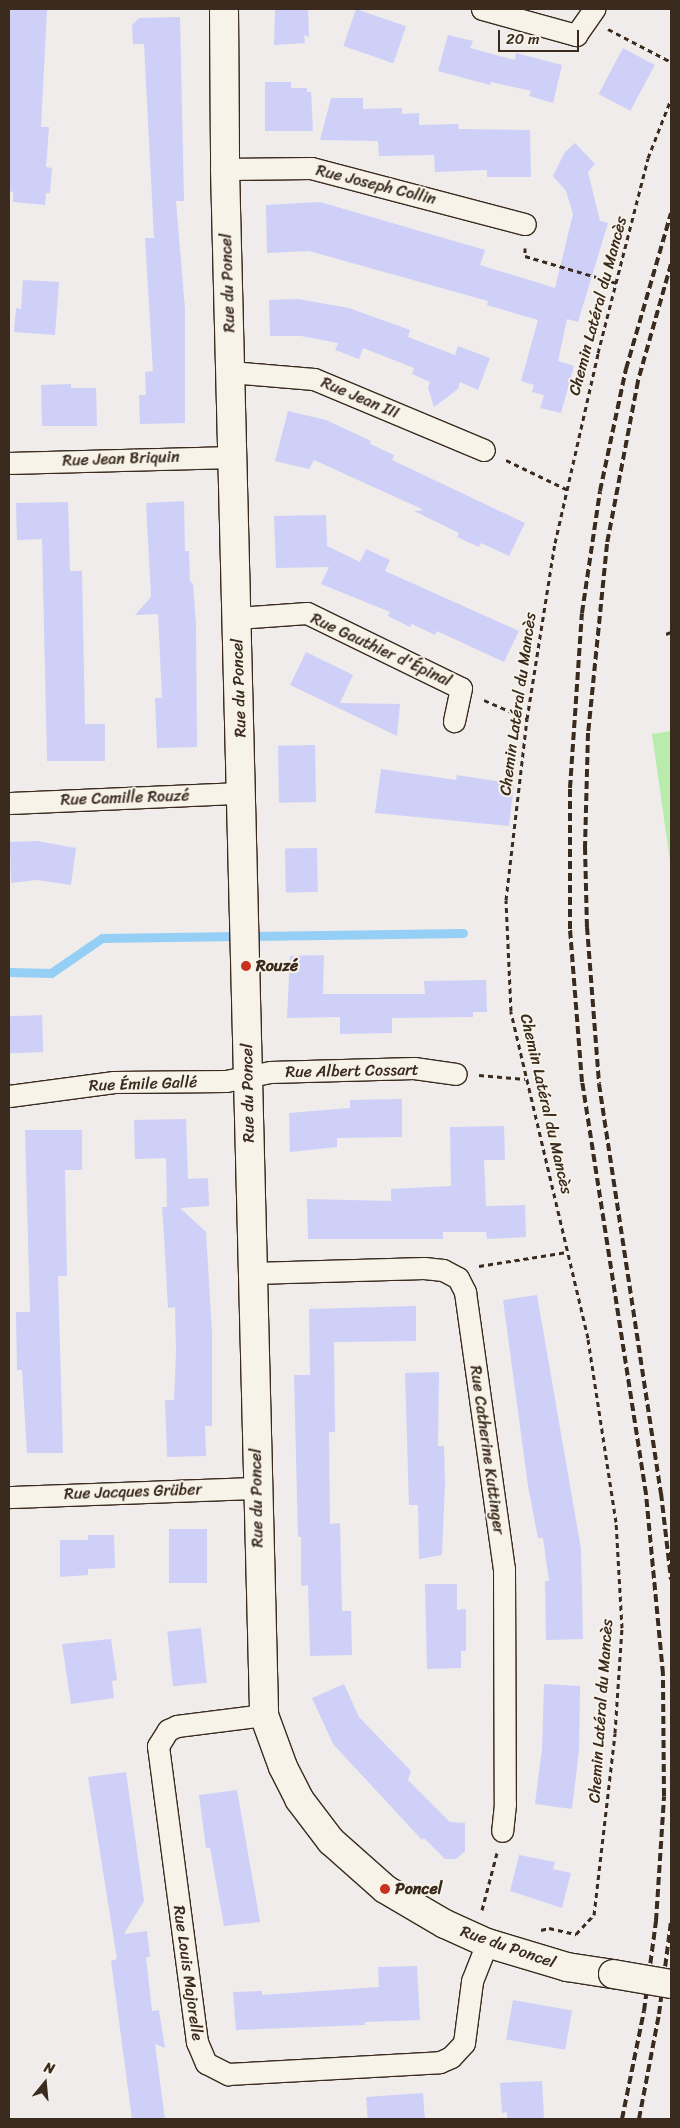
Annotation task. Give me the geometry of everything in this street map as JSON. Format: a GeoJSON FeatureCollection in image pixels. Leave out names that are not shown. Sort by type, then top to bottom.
{"type":"FeatureCollection","features":[{"type":"Feature","properties":{"kind":"street","name":"Rue du Poncel"},"geometry":{"type":"LineString","coordinates":[[224,9],[224,169],[242,793],[257,1488],[264,1714],[283,1767],[299,1800],[331,1841],[385,1889],[445,1924],[487,1943],[567,1967],[671,1984]]}},
{"type":"Feature","properties":{"kind":"street"},"geometry":{"type":"LineString","coordinates":[[482,9],[576,35],[591,13]]}},
{"type":"Feature","properties":{"kind":"street","name":"Rue Joseph Collin"},"geometry":{"type":"LineString","coordinates":[[224,169],[311,168],[525,224]]}},
{"type":"Feature","properties":{"kind":"street","name":"Rue Jean III"},"geometry":{"type":"LineString","coordinates":[[230,372],[314,379],[484,450]]}},
{"type":"Feature","properties":{"kind":"street","name":"Rue Jean Briquin"},"geometry":{"type":"LineString","coordinates":[[9,463],[233,457]]}},
{"type":"Feature","properties":{"kind":"street","name":"Rue Gauthier d'Épinal"},"geometry":{"type":"LineString","coordinates":[[237,618],[307,614],[461,688],[454,721]]}},
{"type":"Feature","properties":{"kind":"street","name":"Rue Camille Rouzé"},"geometry":{"type":"LineString","coordinates":[[9,803],[242,793]]}},
{"type":"Feature","properties":{"kind":"street","name":"Rue Albert Cossart"},"geometry":{"type":"LineString","coordinates":[[248,1076],[270,1072],[414,1068],[456,1074]]}},
{"type":"Feature","properties":{"kind":"street","name":"Rue Émile Gallé"},"geometry":{"type":"LineString","coordinates":[[9,1096],[114,1082],[226,1081],[248,1076]]}},
{"type":"Feature","properties":{"kind":"street"},"geometry":{"type":"LineString","coordinates":[[253,1274],[424,1268],[443,1270],[458,1278]]}},
{"type":"Feature","properties":{"kind":"street","name":"Rue Catherine Kuttinger"},"geometry":{"type":"LineString","coordinates":[[458,1278],[465,1292],[504,1568],[505,1804],[502,1831]]}},
{"type":"Feature","properties":{"kind":"street","name":"Rue Jacques Grüber"},"geometry":{"type":"LineString","coordinates":[[9,1497],[257,1488]]}},
{"type":"Feature","properties":{"kind":"street","name":"Rue Louis Majorelle"},"geometry":{"type":"LineString","coordinates":[[264,1714],[177,1726],[168,1730],[158,1746],[197,2042],[206,2063],[228,2074],[440,2062],[451,2057],[464,2043],[472,1981],[487,1943]]}},
{"type":"Feature","properties":{"kind":"path"},"geometry":{"type":"LineString","coordinates":[[591,13],[671,62]]}},
{"type":"Feature","properties":{"kind":"path","name":"Chemin Latéral du Mancès"},"geometry":{"type":"LineString","coordinates":[[594,1915],[615,1733],[622,1628],[616,1522],[588,1338],[525,1079],[512,1011],[506,900],[527,719],[566,489],[648,158],[671,99]]}},
{"type":"Feature","properties":{"kind":"path"},"geometry":{"type":"LineString","coordinates":[[525,224],[525,256],[617,284]]}},
{"type":"Feature","properties":{"kind":"path"},"geometry":{"type":"LineString","coordinates":[[484,450],[566,489]]}},
{"type":"Feature","properties":{"kind":"path"},"geometry":{"type":"LineString","coordinates":[[666,634],[671,632]]}},
{"type":"Feature","properties":{"kind":"path"},"geometry":{"type":"LineString","coordinates":[[461,688],[527,719]]}},
{"type":"Feature","properties":{"kind":"path"},"geometry":{"type":"LineString","coordinates":[[456,1074],[525,1079]]}},
{"type":"Feature","properties":{"kind":"path"},"geometry":{"type":"LineString","coordinates":[[458,1278],[472,1267],[567,1252]]}},
{"type":"Feature","properties":{"kind":"path"},"geometry":{"type":"LineString","coordinates":[[480,1914],[502,1831]]}},
{"type":"Feature","properties":{"kind":"green space"},"geometry":{"type":"Polygon","coordinates":[[[671,731],[671,868],[652,734],[671,731]]]}},
{"type":"Feature","properties":{"kind":"building"},"geometry":{"type":"Polygon","coordinates":[[[9,9],[47,9],[41,127],[49,127],[46,167],[52,168],[50,193],[46,193],[45,205],[13,202],[13,192],[9,191],[9,9]]]}},
{"type":"Feature","properties":{"kind":"building"},"geometry":{"type":"Polygon","coordinates":[[[275,9],[308,9],[309,37],[304,35],[305,43],[274,45],[275,9]]]}},
{"type":"Feature","properties":{"kind":"building"},"geometry":{"type":"Polygon","coordinates":[[[356,9],[406,26],[393,63],[343,46],[356,9]]]}},
{"type":"Feature","properties":{"kind":"building"},"geometry":{"type":"Polygon","coordinates":[[[180,17],[184,201],[176,201],[185,309],[185,423],[140,424],[139,395],[146,395],[145,372],[153,371],[145,238],[154,238],[144,44],[133,44],[132,25],[139,18],[180,17]]]}},
{"type":"Feature","properties":{"kind":"building"},"geometry":{"type":"Polygon","coordinates":[[[448,35],[473,41],[470,48],[515,60],[516,53],[562,65],[553,103],[529,96],[531,91],[491,82],[490,85],[438,71],[448,35]]]}},
{"type":"Feature","properties":{"kind":"building"},"geometry":{"type":"Polygon","coordinates":[[[623,48],[655,65],[630,111],[599,94],[623,48]]]}},
{"type":"Feature","properties":{"kind":"building"},"geometry":{"type":"Polygon","coordinates":[[[265,82],[291,82],[291,88],[307,88],[307,92],[311,92],[313,131],[265,131],[265,82]]]}},
{"type":"Feature","properties":{"kind":"building"},"geometry":{"type":"Polygon","coordinates":[[[331,98],[363,98],[363,109],[402,108],[402,114],[419,113],[419,125],[458,124],[459,129],[530,130],[531,177],[487,177],[487,170],[435,172],[434,155],[379,156],[378,141],[320,140],[331,98]]]}},
{"type":"Feature","properties":{"kind":"building"},"geometry":{"type":"Polygon","coordinates":[[[575,143],[595,164],[588,172],[600,221],[608,223],[578,322],[567,319],[558,361],[574,366],[561,413],[540,408],[544,395],[532,392],[534,385],[521,381],[538,320],[487,305],[488,301],[309,251],[267,253],[266,205],[320,202],[485,250],[480,265],[555,288],[573,214],[566,191],[553,176],[565,152],[575,143]]]}},
{"type":"Feature","properties":{"kind":"building"},"geometry":{"type":"Polygon","coordinates":[[[23,280],[59,282],[55,335],[14,332],[16,308],[21,309],[23,280]]]}},
{"type":"Feature","properties":{"kind":"building"},"geometry":{"type":"Polygon","coordinates":[[[298,299],[349,308],[410,330],[408,337],[455,355],[458,346],[490,358],[478,390],[460,382],[458,389],[434,407],[428,388],[430,382],[412,374],[414,368],[363,348],[359,359],[335,350],[338,343],[301,336],[270,336],[269,300],[298,299]]]}},
{"type":"Feature","properties":{"kind":"building"},"geometry":{"type":"Polygon","coordinates":[[[71,384],[71,388],[96,388],[97,426],[42,426],[41,385],[71,384]]]}},
{"type":"Feature","properties":{"kind":"building"},"geometry":{"type":"Polygon","coordinates":[[[288,411],[326,420],[371,441],[370,444],[394,455],[392,460],[525,523],[509,556],[481,543],[479,547],[457,537],[459,533],[414,511],[424,510],[314,460],[309,469],[275,461],[288,411]]]}},
{"type":"Feature","properties":{"kind":"building"},"geometry":{"type":"Polygon","coordinates":[[[184,501],[185,551],[189,551],[190,581],[193,584],[196,624],[197,747],[157,748],[155,698],[162,698],[158,614],[135,615],[151,597],[146,503],[184,501]]]}},
{"type":"Feature","properties":{"kind":"building"},"geometry":{"type":"Polygon","coordinates":[[[68,502],[70,571],[82,571],[85,724],[105,724],[105,761],[47,761],[42,539],[17,540],[16,503],[68,502]]]}},
{"type":"Feature","properties":{"kind":"building"},"geometry":{"type":"Polygon","coordinates":[[[326,515],[327,546],[360,562],[366,549],[390,560],[385,571],[519,631],[504,662],[437,631],[435,635],[412,624],[410,627],[388,616],[390,612],[321,584],[329,567],[276,568],[274,516],[326,515]]]}},
{"type":"Feature","properties":{"kind":"building"},"geometry":{"type":"Polygon","coordinates":[[[306,652],[353,675],[340,703],[400,704],[397,736],[290,685],[306,652]]]}},
{"type":"Feature","properties":{"kind":"building"},"geometry":{"type":"Polygon","coordinates":[[[315,745],[316,802],[279,803],[278,746],[315,745]]]}},
{"type":"Feature","properties":{"kind":"building"},"geometry":{"type":"Polygon","coordinates":[[[381,769],[456,780],[457,775],[514,784],[509,826],[375,813],[381,769]]]}},
{"type":"Feature","properties":{"kind":"building"},"geometry":{"type":"Polygon","coordinates":[[[37,841],[76,848],[71,885],[37,880],[11,883],[10,842],[37,841]]]}},
{"type":"Feature","properties":{"kind":"building"},"geometry":{"type":"Polygon","coordinates":[[[317,848],[318,892],[286,893],[285,849],[317,848]]]}},
{"type":"Feature","properties":{"kind":"building"},"geometry":{"type":"Polygon","coordinates":[[[324,955],[323,994],[425,994],[424,981],[486,980],[487,1012],[473,1012],[473,1017],[392,1018],[392,1033],[340,1034],[340,1017],[287,1018],[290,956],[324,955]]]}},
{"type":"Feature","properties":{"kind":"building"},"geometry":{"type":"Polygon","coordinates":[[[42,1015],[43,1052],[10,1053],[9,1016],[42,1015]]]}},
{"type":"Feature","properties":{"kind":"building"},"geometry":{"type":"Polygon","coordinates":[[[402,1099],[402,1137],[337,1138],[337,1147],[290,1152],[289,1113],[350,1108],[350,1100],[402,1099]]]}},
{"type":"Feature","properties":{"kind":"building"},"geometry":{"type":"Polygon","coordinates":[[[186,1119],[188,1179],[208,1178],[209,1206],[180,1208],[206,1232],[212,1333],[212,1426],[205,1426],[206,1456],[167,1457],[165,1400],[174,1400],[176,1353],[175,1307],[168,1308],[162,1207],[167,1207],[166,1158],[135,1159],[134,1120],[186,1119]]]}},
{"type":"Feature","properties":{"kind":"building"},"geometry":{"type":"Polygon","coordinates":[[[504,1126],[505,1160],[484,1160],[486,1206],[525,1205],[526,1237],[487,1239],[486,1232],[443,1232],[443,1239],[308,1239],[307,1199],[391,1201],[391,1189],[451,1186],[450,1127],[504,1126]]]}},
{"type":"Feature","properties":{"kind":"building"},"geometry":{"type":"Polygon","coordinates":[[[25,1130],[82,1130],[82,1170],[65,1170],[67,1276],[58,1276],[63,1453],[27,1453],[22,1370],[17,1370],[16,1312],[30,1312],[25,1130]]]}},
{"type":"Feature","properties":{"kind":"building"},"geometry":{"type":"Polygon","coordinates":[[[537,1295],[581,1549],[583,1639],[546,1640],[545,1581],[549,1581],[543,1538],[538,1538],[528,1486],[503,1300],[537,1295]]]}},
{"type":"Feature","properties":{"kind":"building"},"geometry":{"type":"Polygon","coordinates":[[[416,1306],[416,1341],[334,1342],[335,1432],[329,1432],[330,1524],[340,1523],[342,1611],[351,1611],[352,1655],[310,1656],[308,1585],[301,1586],[301,1537],[298,1537],[294,1375],[310,1375],[309,1309],[416,1306]]]}},
{"type":"Feature","properties":{"kind":"building"},"geometry":{"type":"Polygon","coordinates":[[[439,1372],[438,1446],[444,1446],[445,1483],[442,1555],[419,1559],[418,1505],[409,1505],[405,1373],[439,1372]]]}},
{"type":"Feature","properties":{"kind":"building"},"geometry":{"type":"Polygon","coordinates":[[[169,1529],[207,1529],[207,1583],[169,1583],[169,1529]]]}},
{"type":"Feature","properties":{"kind":"building"},"geometry":{"type":"Polygon","coordinates":[[[88,1535],[114,1535],[115,1568],[88,1569],[88,1575],[60,1577],[60,1540],[88,1540],[88,1535]]]}},
{"type":"Feature","properties":{"kind":"building"},"geometry":{"type":"Polygon","coordinates":[[[425,1584],[457,1584],[457,1610],[466,1609],[466,1651],[461,1651],[461,1668],[427,1669],[425,1584]]]}},
{"type":"Feature","properties":{"kind":"building"},"geometry":{"type":"Polygon","coordinates":[[[201,1628],[207,1683],[173,1686],[167,1632],[201,1628]]]}},
{"type":"Feature","properties":{"kind":"building"},"geometry":{"type":"Polygon","coordinates":[[[111,1639],[117,1680],[112,1681],[114,1698],[71,1704],[62,1644],[111,1639]]]}},
{"type":"Feature","properties":{"kind":"building"},"geometry":{"type":"Polygon","coordinates":[[[344,1684],[359,1717],[411,1771],[408,1780],[450,1822],[465,1823],[465,1851],[456,1859],[445,1859],[424,1838],[422,1840],[333,1744],[312,1698],[344,1684]]]}},
{"type":"Feature","properties":{"kind":"building"},"geometry":{"type":"Polygon","coordinates":[[[544,1684],[580,1686],[579,1750],[572,1809],[535,1804],[542,1749],[544,1684]]]}},
{"type":"Feature","properties":{"kind":"building"},"geometry":{"type":"Polygon","coordinates":[[[126,1772],[144,1901],[124,1934],[147,1931],[150,1957],[146,1957],[152,2011],[159,2010],[165,2048],[155,2044],[165,2119],[132,2119],[111,1961],[117,1959],[88,1777],[126,1772]]]}},
{"type":"Feature","properties":{"kind":"building"},"geometry":{"type":"Polygon","coordinates":[[[237,1790],[260,1922],[224,1926],[210,1848],[206,1848],[199,1795],[237,1790]]]}},
{"type":"Feature","properties":{"kind":"building"},"geometry":{"type":"Polygon","coordinates":[[[519,1855],[555,1862],[553,1869],[571,1873],[562,1908],[510,1891],[519,1855]]]}},
{"type":"Feature","properties":{"kind":"building"},"geometry":{"type":"Polygon","coordinates":[[[417,1966],[420,2020],[365,2022],[365,2025],[236,2030],[233,1992],[262,1991],[262,1995],[379,1987],[378,1967],[417,1966]]]}},
{"type":"Feature","properties":{"kind":"building"},"geometry":{"type":"Polygon","coordinates":[[[513,2000],[572,2010],[565,2050],[506,2039],[513,2000]]]}},
{"type":"Feature","properties":{"kind":"building"},"geometry":{"type":"Polygon","coordinates":[[[542,2081],[544,2119],[507,2119],[507,2112],[502,2113],[500,2083],[542,2081]]]}},
{"type":"Feature","properties":{"kind":"building"},"geometry":{"type":"Polygon","coordinates":[[[423,2093],[425,2119],[368,2119],[366,2097],[423,2093]]]}},
{"type":"Feature","properties":{"kind":"waterway"},"geometry":{"type":"LineString","coordinates":[[9,972],[51,973],[102,938],[463,933]]}},
{"type":"Feature","properties":{"kind":"railway"},"geometry":{"type":"LineString","coordinates":[[622,2119],[644,2011],[656,1921],[664,1796],[663,1674],[646,1494],[582,1082],[570,929],[570,788],[582,613],[600,491],[626,369],[671,213]]}},
{"type":"Feature","properties":{"kind":"railway"},"geometry":{"type":"LineString","coordinates":[[671,264],[638,381],[607,544],[588,733],[585,847],[587,927],[599,1084],[661,1493],[671,1579]]}},
{"type":"Feature","properties":{"kind":"railway"},"geometry":{"type":"LineString","coordinates":[[639,2119],[659,2014],[671,1922]]}},
{"type":"Feature","properties":{"kind":"place","name":"Rouzé"},"geometry":{"type":"Point","coordinates":[246,966]}},
{"type":"Feature","properties":{"kind":"place","name":"Poncel"},"geometry":{"type":"Point","coordinates":[385,1889]}}]}
